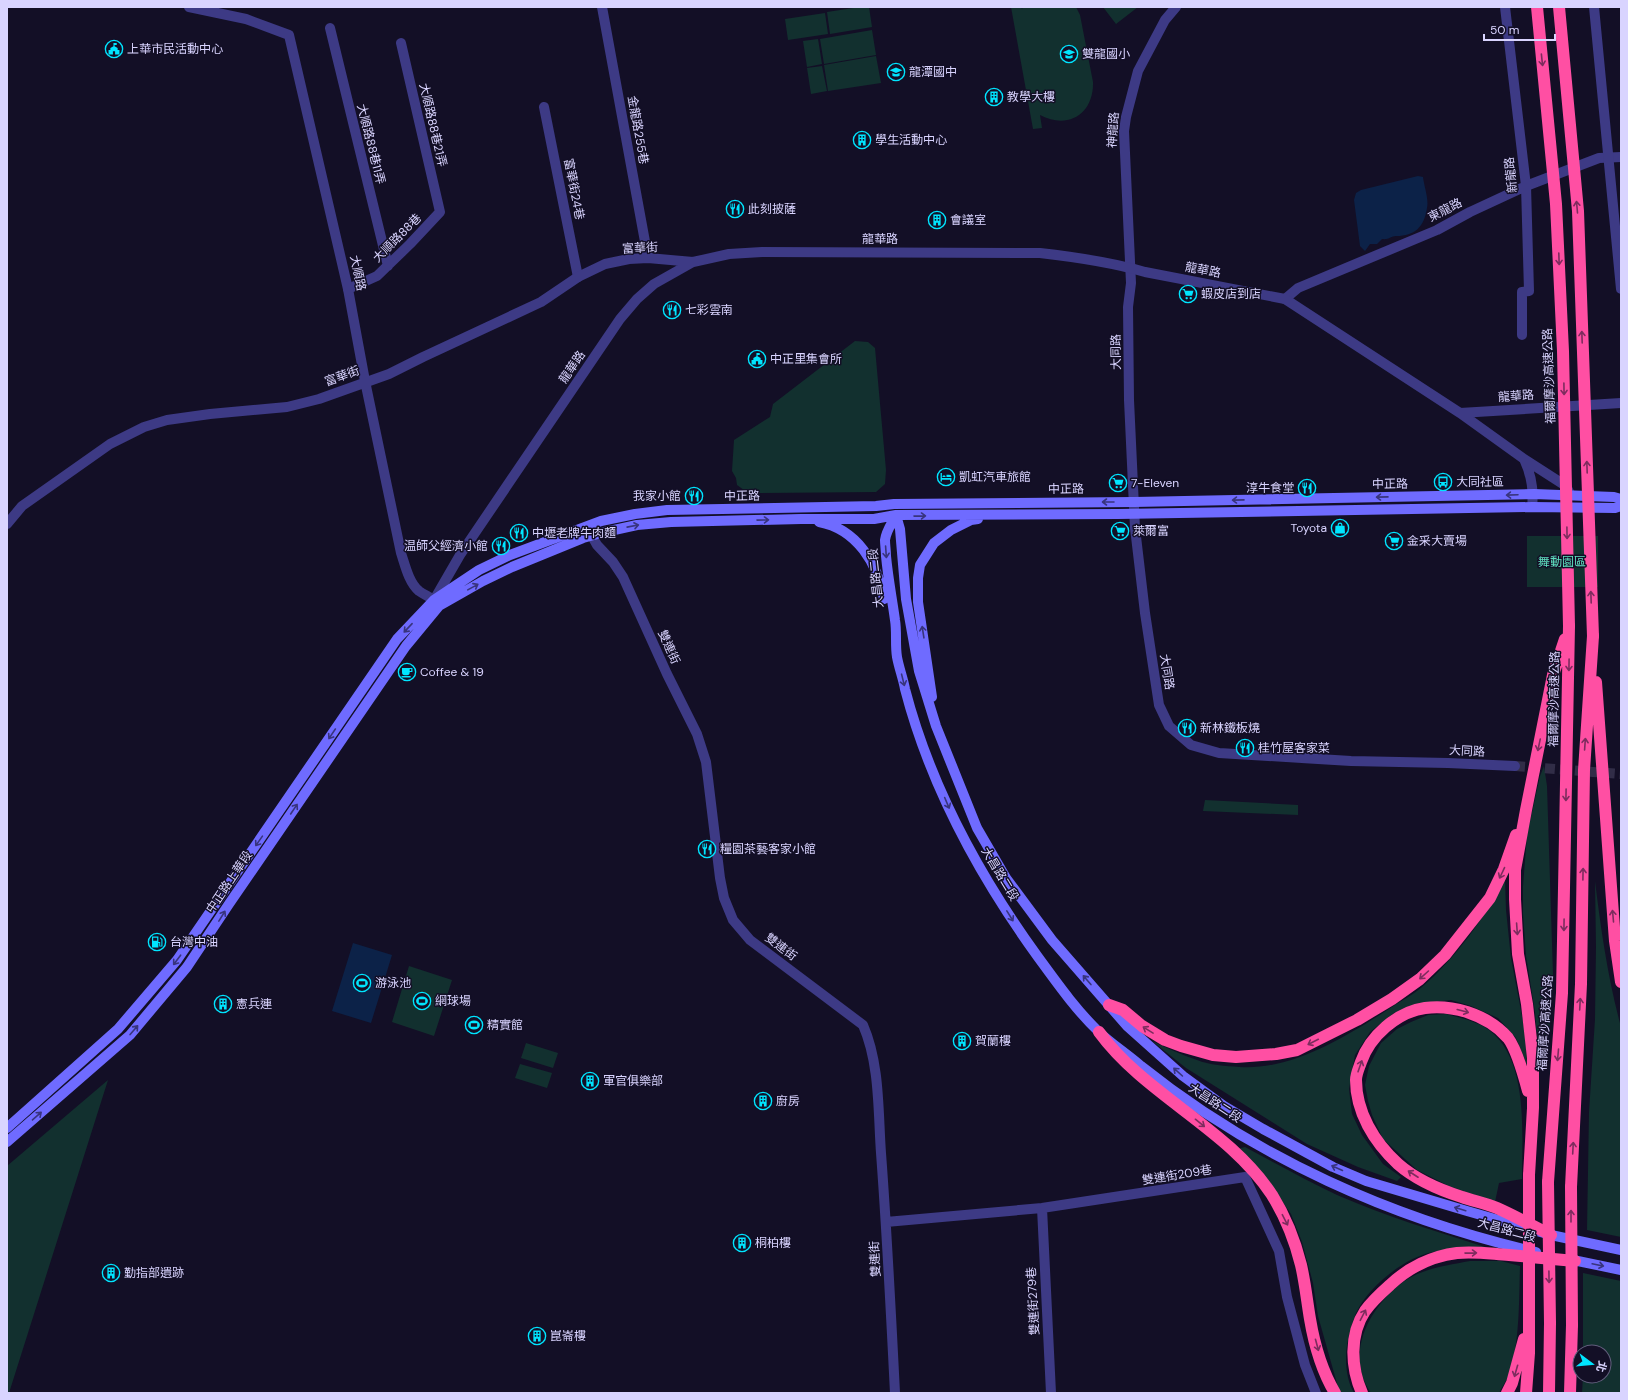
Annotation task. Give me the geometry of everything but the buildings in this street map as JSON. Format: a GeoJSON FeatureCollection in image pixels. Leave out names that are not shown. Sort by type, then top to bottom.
{"type":"FeatureCollection","features":[{"type":"Feature","properties":{"kind":"highway","name":"福爾摩沙高速公路"},"geometry":{"type":"LineString","coordinates":[[1537,7],[1556,204],[1563,351],[1569,626],[1562,993],[1548,1182],[1550,1323],[1549,1393]]}},
{"type":"Feature","properties":{"kind":"highway"},"geometry":{"type":"LineString","coordinates":[[1559,7],[1578,211],[1593,636],[1614,933],[1621,982]]}},
{"type":"Feature","properties":{"kind":"highway"},"geometry":{"type":"LineString","coordinates":[[1507,1393],[1512,1383],[1530,1307],[1529,1175],[1533,1108],[1533,1058],[1527,1004],[1518,954],[1515,899],[1516,870],[1526,810],[1553,675],[1569,626]]}},
{"type":"Feature","properties":{"kind":"highway"},"geometry":{"type":"LineString","coordinates":[[1570,1393],[1572,1325],[1571,1187],[1581,984],[1584,770],[1593,636]]}},
{"type":"Feature","properties":{"kind":"highway"},"geometry":{"type":"LineString","coordinates":[[1109,1005],[1123,1010],[1142,1026],[1165,1040],[1213,1055],[1236,1056],[1276,1054],[1297,1050],[1357,1020],[1392,998],[1420,979],[1445,955],[1490,898],[1504,869],[1526,810]]}},
{"type":"Feature","properties":{"kind":"highway"},"geometry":{"type":"LineString","coordinates":[[1533,1108],[1522,1068],[1508,1038],[1493,1024],[1477,1015],[1444,1007],[1425,1008],[1410,1013],[1392,1022],[1378,1033],[1365,1051],[1356,1078],[1358,1102],[1366,1123],[1379,1145],[1399,1165],[1428,1184],[1460,1197],[1496,1208],[1551,1235]]}},
{"type":"Feature","properties":{"kind":"highway"},"geometry":{"type":"LineString","coordinates":[[1099,1032],[1113,1050],[1138,1074],[1217,1137],[1241,1159],[1261,1180],[1272,1196],[1287,1224],[1301,1264],[1310,1320],[1320,1356],[1335,1393]]}},
{"type":"Feature","properties":{"kind":"highway"},"geometry":{"type":"LineString","coordinates":[[1362,1393],[1355,1377],[1353,1358],[1358,1326],[1364,1313],[1372,1302],[1401,1275],[1424,1262],[1440,1256],[1457,1253],[1484,1252],[1576,1260]]}},
{"type":"Feature","properties":{"kind":"highway"},"geometry":{"type":"LineString","coordinates":[[1526,1393],[1529,1353],[1528,1320]]}},
{"type":"Feature","properties":{"kind":"main road","name":"中正路"},"geometry":{"type":"LineString","coordinates":[[436,603],[479,570],[510,555],[590,524],[635,514],[667,510],[876,506],[894,504],[1134,502],[1534,494],[1614,497],[1621,499]]}},
{"type":"Feature","properties":{"kind":"main road","name":"中正路"},"geometry":{"type":"LineString","coordinates":[[436,603],[512,567],[592,536],[637,525],[671,522],[874,519],[896,516],[1134,514],[1532,507],[1614,508],[1621,506]]}},
{"type":"Feature","properties":{"kind":"main road"},"geometry":{"type":"LineString","coordinates":[[936,726],[918,602],[918,578],[920,565],[934,543],[951,530],[971,520],[1002,515]]}},
{"type":"Feature","properties":{"kind":"main road","name":"大昌路二段"},"geometry":{"type":"LineString","coordinates":[[896,516],[885,538],[888,583],[895,622],[897,657],[911,709],[929,760],[950,810],[974,858],[1027,941],[1059,986],[1099,1032],[1170,1089],[1222,1124],[1276,1156],[1319,1178],[1426,1220],[1508,1245],[1621,1270]]}},
{"type":"Feature","properties":{"kind":"main road","name":"大昌路二段"},"geometry":{"type":"LineString","coordinates":[[896,516],[900,529],[906,599],[918,671],[936,726],[977,828],[1006,878],[1052,940],[1128,1026],[1183,1076],[1224,1106],[1314,1157],[1366,1181],[1551,1235],[1621,1250]]}},
{"type":"Feature","properties":{"kind":"main road"},"geometry":{"type":"LineString","coordinates":[[801,519],[827,524],[852,538],[868,555],[882,589],[889,627],[897,657]]}},
{"type":"Feature","properties":{"kind":"main road","name":"中正路上華段"},"geometry":{"type":"LineString","coordinates":[[7,1128],[118,1029],[177,960],[398,640],[436,603]]}},
{"type":"Feature","properties":{"kind":"main road","name":"中正路上華段"},"geometry":{"type":"LineString","coordinates":[[7,1142],[130,1035],[188,967],[234,897],[436,603]]}},
{"type":"Feature","properties":{"kind":"street","name":"大順路"},"geometry":{"type":"LineString","coordinates":[[189,7],[246,19],[289,35],[348,289],[365,382],[401,553],[409,576],[418,591],[436,603]]}},
{"type":"Feature","properties":{"kind":"street","name":"金龍路255巷"},"geometry":{"type":"LineString","coordinates":[[602,7],[648,258]]}},
{"type":"Feature","properties":{"kind":"street","name":"神龍路"},"geometry":{"type":"LineString","coordinates":[[1130,267],[1124,131],[1126,117],[1138,70],[1165,20],[1176,7]]}},
{"type":"Feature","properties":{"kind":"street","name":"新龍路"},"geometry":{"type":"LineString","coordinates":[[1505,7],[1526,186],[1528,291],[1522,292],[1522,335]]}},
{"type":"Feature","properties":{"kind":"street"},"geometry":{"type":"LineString","coordinates":[[1594,7],[1621,289]]}},
{"type":"Feature","properties":{"kind":"street","name":"大順路88巷11弄"},"geometry":{"type":"LineString","coordinates":[[330,28],[388,266]]}},
{"type":"Feature","properties":{"kind":"street","name":"大順路88巷21弄"},"geometry":{"type":"LineString","coordinates":[[401,43],[440,212]]}},
{"type":"Feature","properties":{"kind":"street","name":"富華街24巷"},"geometry":{"type":"LineString","coordinates":[[544,107],[578,277]]}},
{"type":"Feature","properties":{"kind":"street","name":"東龍路"},"geometry":{"type":"LineString","coordinates":[[1285,299],[1298,288],[1437,230],[1470,212],[1526,186],[1599,158],[1621,157]]}},
{"type":"Feature","properties":{"kind":"street","name":"大順路88巷"},"geometry":{"type":"LineString","coordinates":[[348,289],[377,276],[440,212]]}},
{"type":"Feature","properties":{"kind":"street","name":"龍華路"},"geometry":{"type":"LineString","coordinates":[[436,603],[460,555],[620,319],[637,299],[654,284],[693,262],[729,254],[762,252],[1040,253],[1130,267],[1145,272],[1285,299],[1460,413],[1524,459],[1566,486],[1570,495]]}},
{"type":"Feature","properties":{"kind":"street","name":"富華街"},"geometry":{"type":"LineString","coordinates":[[7,524],[22,506],[110,444],[144,427],[167,420],[210,414],[287,407],[319,399],[389,374],[540,302],[578,277],[605,264],[629,259],[648,258],[693,262]]}},
{"type":"Feature","properties":{"kind":"street","name":"大同路"},"geometry":{"type":"LineString","coordinates":[[1130,267],[1131,283],[1128,307],[1129,400],[1134,514],[1145,613],[1159,705],[1169,726],[1192,745],[1219,753],[1351,761],[1448,762],[1515,766]]}},
{"type":"Feature","properties":{"kind":"street","name":"龍華路"},"geometry":{"type":"LineString","coordinates":[[1460,413],[1621,403]]}},
{"type":"Feature","properties":{"kind":"street"},"geometry":{"type":"LineString","coordinates":[[1524,459],[1529,470],[1534,494],[1532,507]]}},
{"type":"Feature","properties":{"kind":"street"},"geometry":{"type":"LineString","coordinates":[[1570,495],[1571,507]]}},
{"type":"Feature","properties":{"kind":"street","name":"雙連街"},"geometry":{"type":"LineString","coordinates":[[590,524],[592,536],[597,545],[613,562],[623,577],[667,674],[697,734],[706,762],[720,878],[724,898],[733,920],[750,940],[863,1025],[870,1042],[875,1067],[886,1222],[895,1393]]}},
{"type":"Feature","properties":{"kind":"street","name":"雙連街209巷"},"geometry":{"type":"LineString","coordinates":[[886,1222],[1042,1208],[1245,1177],[1279,1251],[1287,1297],[1304,1365],[1316,1393]]}},
{"type":"Feature","properties":{"kind":"street","name":"雙連街279巷"},"geometry":{"type":"LineString","coordinates":[[1042,1208],[1051,1393]]}},
{"type":"Feature","properties":{"kind":"green space"},"geometry":{"type":"Polygon","coordinates":[[[869,7],[872,27],[830,34],[827,12],[869,7]]]}},
{"type":"Feature","properties":{"kind":"green space"},"geometry":{"type":"Polygon","coordinates":[[[1011,7],[1021,7],[1022,9],[1023,7],[1076,7],[1080,15],[1093,82],[1089,103],[1077,116],[1069,120],[1060,121],[1040,115],[1042,128],[1033,129],[1011,7]]]}},
{"type":"Feature","properties":{"kind":"green space"},"geometry":{"type":"Polygon","coordinates":[[[1103,7],[1138,7],[1116,24],[1103,7]]]}},
{"type":"Feature","properties":{"kind":"green space"},"geometry":{"type":"Polygon","coordinates":[[[825,13],[828,34],[788,40],[785,19],[825,13]]]}},
{"type":"Feature","properties":{"kind":"green space"},"geometry":{"type":"Polygon","coordinates":[[[872,30],[876,55],[824,64],[820,39],[872,30]]]}},
{"type":"Feature","properties":{"kind":"green space"},"geometry":{"type":"Polygon","coordinates":[[[818,39],[822,64],[807,67],[803,41],[818,39]]]}},
{"type":"Feature","properties":{"kind":"green space"},"geometry":{"type":"Polygon","coordinates":[[[876,56],[881,83],[828,91],[824,65],[876,56]]]}},
{"type":"Feature","properties":{"kind":"green space"},"geometry":{"type":"Polygon","coordinates":[[[822,66],[827,91],[811,94],[807,68],[822,66]]]}},
{"type":"Feature","properties":{"kind":"green space"},"geometry":{"type":"Polygon","coordinates":[[[855,341],[868,342],[875,348],[886,470],[885,484],[876,492],[748,493],[737,485],[736,478],[732,471],[734,440],[770,417],[773,404],[855,341]]]}},
{"type":"Feature","properties":{"kind":"green space","name":"舞動園區"},"geometry":{"type":"Polygon","coordinates":[[[1527,536],[1598,536],[1598,587],[1527,587],[1527,536]]]}},
{"type":"Feature","properties":{"kind":"green space"},"geometry":{"type":"Polygon","coordinates":[[[1544,766],[1547,786],[1553,975],[1546,1063],[1539,1061],[1535,1012],[1526,956],[1523,914],[1523,886],[1527,835],[1540,776],[1544,766]]]}},
{"type":"Feature","properties":{"kind":"green space"},"geometry":{"type":"Polygon","coordinates":[[[1205,800],[1298,805],[1298,815],[1203,811],[1205,800]]]}},
{"type":"Feature","properties":{"kind":"green space"},"geometry":{"type":"Polygon","coordinates":[[[1505,880],[1506,910],[1511,958],[1525,1032],[1527,1065],[1516,1038],[1498,1018],[1471,1006],[1451,1000],[1415,1004],[1394,1013],[1370,1032],[1355,1055],[1349,1089],[1352,1114],[1362,1135],[1383,1164],[1401,1177],[1397,1181],[1358,1167],[1307,1144],[1186,1068],[1152,1041],[1202,1062],[1239,1067],[1259,1067],[1279,1063],[1319,1049],[1357,1029],[1422,987],[1458,950],[1488,909],[1505,880]]]}},
{"type":"Feature","properties":{"kind":"green space"},"geometry":{"type":"Polygon","coordinates":[[[1595,881],[1605,954],[1621,1027],[1621,1237],[1587,1230],[1589,1112],[1595,1019],[1595,881]]]}},
{"type":"Feature","properties":{"kind":"green space","name":"網球場"},"geometry":{"type":"Polygon","coordinates":[[[409,966],[452,980],[434,1036],[392,1022],[409,966]]]}},
{"type":"Feature","properties":{"kind":"green space"},"geometry":{"type":"Polygon","coordinates":[[[1446,1014],[1474,1022],[1489,1030],[1502,1043],[1511,1060],[1517,1078],[1522,1120],[1522,1179],[1499,1183],[1495,1202],[1449,1186],[1417,1170],[1383,1139],[1372,1115],[1368,1101],[1365,1085],[1369,1066],[1381,1043],[1397,1029],[1411,1022],[1428,1015],[1446,1014]]]}},
{"type":"Feature","properties":{"kind":"green space"},"geometry":{"type":"Polygon","coordinates":[[[526,1043],[558,1053],[553,1068],[521,1058],[526,1043]]]}},
{"type":"Feature","properties":{"kind":"green space"},"geometry":{"type":"Polygon","coordinates":[[[520,1064],[552,1073],[547,1088],[515,1078],[520,1064]]]}},
{"type":"Feature","properties":{"kind":"green space"},"geometry":{"type":"Polygon","coordinates":[[[108,1080],[9,1393],[7,1393],[7,1166],[108,1080]]]}},
{"type":"Feature","properties":{"kind":"green space"},"geometry":{"type":"Polygon","coordinates":[[[1245,1147],[1355,1203],[1410,1223],[1485,1247],[1459,1248],[1422,1255],[1399,1267],[1369,1293],[1356,1313],[1347,1343],[1347,1373],[1354,1393],[1341,1393],[1338,1387],[1318,1316],[1313,1283],[1302,1242],[1291,1214],[1267,1179],[1237,1149],[1245,1147]]]}},
{"type":"Feature","properties":{"kind":"green space"},"geometry":{"type":"Polygon","coordinates":[[[1470,1261],[1501,1261],[1520,1266],[1517,1335],[1513,1362],[1506,1381],[1499,1393],[1371,1393],[1363,1378],[1360,1362],[1361,1346],[1365,1330],[1372,1316],[1382,1302],[1393,1290],[1413,1276],[1437,1268],[1470,1261]]]}},
{"type":"Feature","properties":{"kind":"green space"},"geometry":{"type":"Polygon","coordinates":[[[1583,1273],[1621,1281],[1621,1393],[1582,1393],[1583,1384],[1612,1384],[1612,1344],[1583,1344],[1583,1273]]]}},
{"type":"Feature","properties":{"kind":"water"},"geometry":{"type":"Polygon","coordinates":[[[1418,176],[1423,177],[1427,201],[1426,215],[1421,225],[1418,229],[1403,236],[1394,236],[1382,239],[1377,244],[1370,244],[1365,251],[1360,246],[1354,200],[1356,193],[1361,190],[1418,176]]]}},
{"type":"Feature","properties":{"kind":"water","name":"游泳池"},"geometry":{"type":"Polygon","coordinates":[[[353,943],[392,955],[371,1023],[332,1011],[353,943]]]}},
{"type":"Feature","properties":{"kind":"tunnel"},"geometry":{"type":"LineString","coordinates":[[1515,766],[1621,774]]}},
{"type":"Feature","properties":{"kind":"place","name":"上華市民活動中心"},"geometry":{"type":"Point","coordinates":[114,49]}},
{"type":"Feature","properties":{"kind":"place","name":"雙龍國小"},"geometry":{"type":"Point","coordinates":[1069,54]}},
{"type":"Feature","properties":{"kind":"place","name":"龍潭國中"},"geometry":{"type":"Point","coordinates":[896,72]}},
{"type":"Feature","properties":{"kind":"place","name":"教學大樓"},"geometry":{"type":"Point","coordinates":[994,97]}},
{"type":"Feature","properties":{"kind":"place","name":"學生活動中心"},"geometry":{"type":"Point","coordinates":[862,140]}},
{"type":"Feature","properties":{"kind":"place","name":"此刻披薩"},"geometry":{"type":"Point","coordinates":[735,209]}},
{"type":"Feature","properties":{"kind":"place","name":"會議室"},"geometry":{"type":"Point","coordinates":[937,220]}},
{"type":"Feature","properties":{"kind":"place","name":"蝦皮店到店"},"geometry":{"type":"Point","coordinates":[1188,294]}},
{"type":"Feature","properties":{"kind":"place","name":"七彩雲南"},"geometry":{"type":"Point","coordinates":[672,310]}},
{"type":"Feature","properties":{"kind":"place","name":"中正里集會所"},"geometry":{"type":"Point","coordinates":[757,359]}},
{"type":"Feature","properties":{"kind":"place","name":"凱虹汽車旅館"},"geometry":{"type":"Point","coordinates":[946,477]}},
{"type":"Feature","properties":{"kind":"place","name":"大同社區"},"geometry":{"type":"Point","coordinates":[1443,482]}},
{"type":"Feature","properties":{"kind":"place","name":"7-Eleven"},"geometry":{"type":"Point","coordinates":[1118,483]}},
{"type":"Feature","properties":{"kind":"place","name":"淳牛食堂"},"geometry":{"type":"Point","coordinates":[1307,488]}},
{"type":"Feature","properties":{"kind":"place","name":"我家小館"},"geometry":{"type":"Point","coordinates":[694,496]}},
{"type":"Feature","properties":{"kind":"place","name":"Toyota"},"geometry":{"type":"Point","coordinates":[1340,528]}},
{"type":"Feature","properties":{"kind":"place","name":"萊爾富"},"geometry":{"type":"Point","coordinates":[1120,531]}},
{"type":"Feature","properties":{"kind":"place","name":"中壢老牌牛肉麵"},"geometry":{"type":"Point","coordinates":[519,533]}},
{"type":"Feature","properties":{"kind":"place","name":"金采大賣場"},"geometry":{"type":"Point","coordinates":[1394,541]}},
{"type":"Feature","properties":{"kind":"place","name":"温師父經濟小館"},"geometry":{"type":"Point","coordinates":[501,546]}},
{"type":"Feature","properties":{"kind":"place","name":"Coffee & 19"},"geometry":{"type":"Point","coordinates":[407,672]}},
{"type":"Feature","properties":{"kind":"place","name":"新林鐵板燒"},"geometry":{"type":"Point","coordinates":[1187,728]}},
{"type":"Feature","properties":{"kind":"place","name":"桂竹屋客家菜"},"geometry":{"type":"Point","coordinates":[1245,748]}},
{"type":"Feature","properties":{"kind":"place","name":"糧園茶藝客家小館"},"geometry":{"type":"Point","coordinates":[707,849]}},
{"type":"Feature","properties":{"kind":"place","name":"台灣中油"},"geometry":{"type":"Point","coordinates":[157,942]}},
{"type":"Feature","properties":{"kind":"place","name":"游泳池"},"geometry":{"type":"Point","coordinates":[362,983]}},
{"type":"Feature","properties":{"kind":"place","name":"網球場"},"geometry":{"type":"Point","coordinates":[422,1001]}},
{"type":"Feature","properties":{"kind":"place","name":"憲兵連"},"geometry":{"type":"Point","coordinates":[223,1004]}},
{"type":"Feature","properties":{"kind":"place","name":"精實館"},"geometry":{"type":"Point","coordinates":[474,1025]}},
{"type":"Feature","properties":{"kind":"place","name":"賀蘭樓"},"geometry":{"type":"Point","coordinates":[962,1041]}},
{"type":"Feature","properties":{"kind":"place","name":"軍官俱樂部"},"geometry":{"type":"Point","coordinates":[590,1081]}},
{"type":"Feature","properties":{"kind":"place","name":"廚房"},"geometry":{"type":"Point","coordinates":[763,1101]}},
{"type":"Feature","properties":{"kind":"place","name":"桐柏樓"},"geometry":{"type":"Point","coordinates":[742,1243]}},
{"type":"Feature","properties":{"kind":"place","name":"勤指部遺跡"},"geometry":{"type":"Point","coordinates":[111,1273]}},
{"type":"Feature","properties":{"kind":"place","name":"崑崙樓"},"geometry":{"type":"Point","coordinates":[537,1336]}}]}
